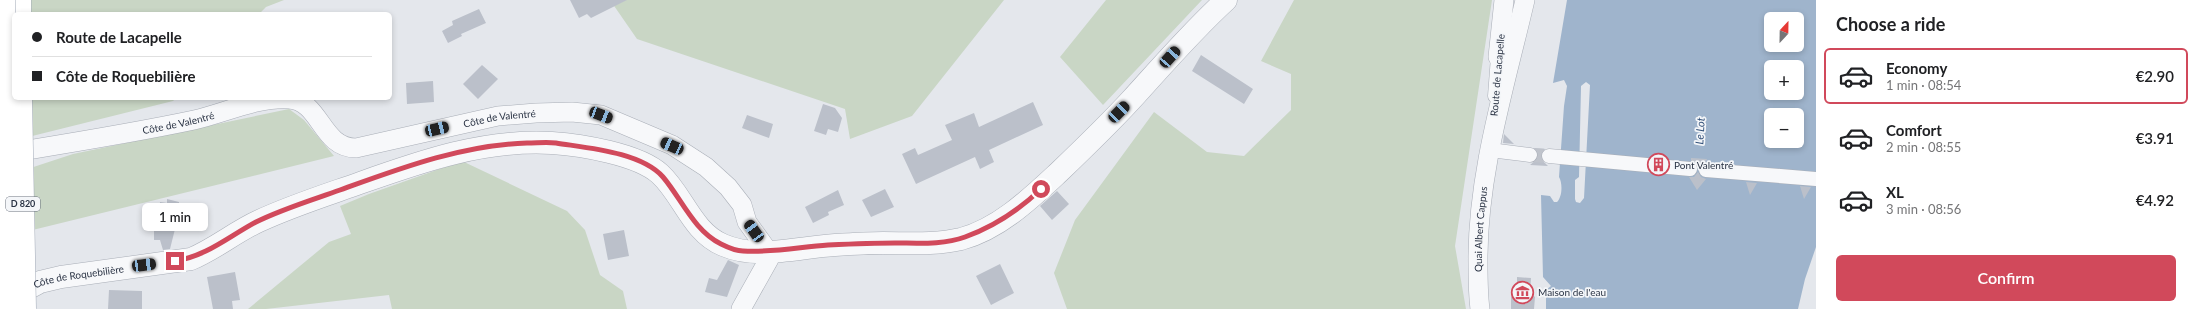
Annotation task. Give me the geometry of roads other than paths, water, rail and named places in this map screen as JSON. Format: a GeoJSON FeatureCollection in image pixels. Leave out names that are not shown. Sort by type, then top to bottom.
{"type":"FeatureCollection","features":[{"type":"Feature","properties":{"kind":"main road","name":"D 820"},"geometry":{"type":"LineString","coordinates":[[4,0],[9,309]]}},
{"type":"Feature","properties":{"kind":"main road"},"geometry":{"type":"LineString","coordinates":[[20,0],[20,12]]}},
{"type":"Feature","properties":{"kind":"main road","name":"D 820"},"geometry":{"type":"LineString","coordinates":[[21,100],[24,309]]}},
{"type":"Feature","properties":{"kind":"street"},"geometry":{"type":"LineString","coordinates":[[742,309],[769,259],[769,251],[829,245],[939,243],[964,238],[992,226],[1031,198],[1079,153],[1128,104],[1201,22],[1226,0]]}},
{"type":"Feature","properties":{"kind":"street","name":"Route de Lacapelle"},"geometry":{"type":"LineString","coordinates":[[1490,150],[1504,0]]}},
{"type":"Feature","properties":{"kind":"street","name":"Quai Albert Cappus"},"geometry":{"type":"LineString","coordinates":[[1480,309],[1478,298],[1478,241],[1490,150],[1525,0]]}},
{"type":"Feature","properties":{"kind":"street","name":"Côte de Valentré"},"geometry":{"type":"LineString","coordinates":[[0,157],[8,154],[195,120],[265,100]]}},
{"type":"Feature","properties":{"kind":"street","name":"Côte de Valentré"},"geometry":{"type":"LineString","coordinates":[[294,100],[304,104],[333,140],[346,148],[356,148],[498,116],[572,112],[601,115],[672,146],[706,167],[728,187],[742,205],[747,222],[769,251]]}},
{"type":"Feature","properties":{"kind":"street","name":"Côte de Roquebilière"},"geometry":{"type":"LineString","coordinates":[[0,303],[40,282],[191,258],[209,251],[256,222],[295,206],[420,162],[498,144],[552,143],[608,152],[643,162],[661,175],[707,235],[721,244],[740,251],[769,251]]}},
{"type":"Feature","properties":{"kind":"street"},"geometry":{"type":"LineString","coordinates":[[1490,150],[1530,155]]}},
{"type":"Feature","properties":{"kind":"street"},"geometry":{"type":"LineString","coordinates":[[1549,156],[1690,169]]}},
{"type":"Feature","properties":{"kind":"street"},"geometry":{"type":"LineString","coordinates":[[1706,170],[1816,179]]}},
{"type":"Feature","properties":{"kind":"street"},"geometry":{"type":"LineString","coordinates":[[740,251],[747,222]]}},
{"type":"Feature","properties":{"kind":"water","name":"Le Lot"},"geometry":{"type":"Polygon","coordinates":[[[1567,0],[1816,0],[1816,247],[1805,279],[1798,309],[1546,309],[1546,290],[1551,286],[1543,277],[1541,195],[1550,196],[1554,202],[1557,202],[1561,194],[1561,183],[1559,177],[1564,106],[1567,86],[1564,80],[1553,83],[1567,0]],[[1586,82],[1581,86],[1579,177],[1575,180],[1575,199],[1576,202],[1580,203],[1584,198],[1590,85],[1586,82]]]}},
{"type":"Feature","properties":{"kind":"tunnel"},"geometry":{"type":"LineString","coordinates":[[1530,155],[1549,156]]}},
{"type":"Feature","properties":{"kind":"place","name":"Pont Valentré"},"geometry":{"type":"Point","coordinates":[1658,165]}},
{"type":"Feature","properties":{"kind":"place","name":"Maison de l'eau"},"geometry":{"type":"Point","coordinates":[1523,292]}}]}
